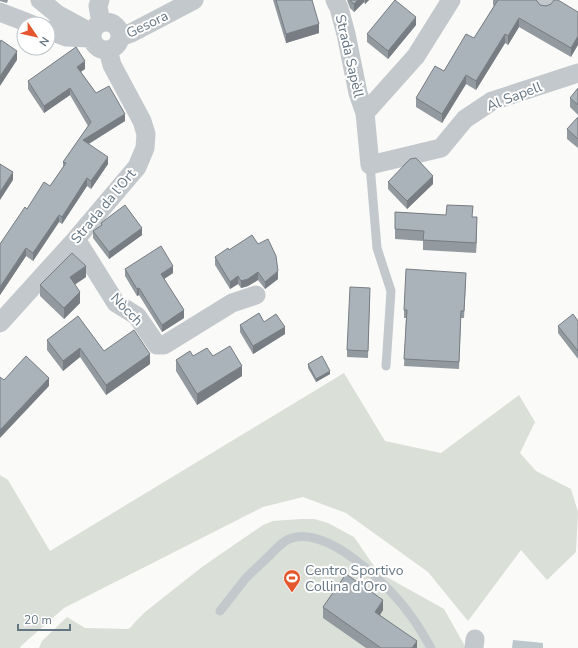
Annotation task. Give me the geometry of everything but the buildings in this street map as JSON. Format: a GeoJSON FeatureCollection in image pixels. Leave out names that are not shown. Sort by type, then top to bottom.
{"type":"FeatureCollection","features":[{"type":"Feature","properties":{"kind":"street"},"geometry":{"type":"LineString","coordinates":[[40,0],[57,14],[95,31]]}},
{"type":"Feature","properties":{"kind":"street"},"geometry":{"type":"LineString","coordinates":[[100,0],[95,31],[96,46],[99,49],[114,44]]}},
{"type":"Feature","properties":{"kind":"street","name":"Gesora"},"geometry":{"type":"LineString","coordinates":[[114,44],[131,33],[194,0]]}},
{"type":"Feature","properties":{"kind":"street","name":"Strada Sapèll"},"geometry":{"type":"LineString","coordinates":[[335,0],[339,8],[346,34],[358,93],[365,113],[370,165]]}},
{"type":"Feature","properties":{"kind":"street"},"geometry":{"type":"LineString","coordinates":[[365,113],[416,56],[451,0]]}},
{"type":"Feature","properties":{"kind":"street"},"geometry":{"type":"LineString","coordinates":[[0,12],[16,18]]}},
{"type":"Feature","properties":{"kind":"street","name":"Strada da l'Ort"},"geometry":{"type":"LineString","coordinates":[[0,323],[76,239],[137,167],[145,148],[146,134],[142,120],[112,65],[114,44],[118,28],[110,22],[95,31]]}},
{"type":"Feature","properties":{"kind":"street"},"geometry":{"type":"LineString","coordinates":[[56,33],[66,37],[95,31]]}},
{"type":"Feature","properties":{"kind":"street","name":"Al Sapell"},"geometry":{"type":"LineString","coordinates":[[370,165],[441,148],[465,119],[492,101],[578,73]]}},
{"type":"Feature","properties":{"kind":"street","name":"Nòcch"},"geometry":{"type":"LineString","coordinates":[[76,239],[116,303],[136,316],[157,345],[164,345],[232,302],[256,295]]}},
{"type":"Feature","properties":{"kind":"lane"},"geometry":{"type":"LineString","coordinates":[[370,165],[377,248],[391,292],[386,366]]}},
{"type":"Feature","properties":{"kind":"lane"},"geometry":{"type":"LineString","coordinates":[[220,611],[247,577],[279,546],[289,539],[300,537],[312,538],[338,547],[370,572],[407,610],[416,622],[431,648]]}},
{"type":"Feature","properties":{"kind":"shaded area"},"geometry":{"type":"Polygon","coordinates":[[[344,373],[385,441],[441,453],[519,395],[535,422],[520,453],[536,471],[571,489],[578,512],[576,552],[547,580],[521,550],[468,621],[428,572],[346,513],[303,497],[263,507],[64,608],[20,648],[0,648],[0,475],[8,480],[50,551],[344,373]]]}},
{"type":"Feature","properties":{"kind":"shaded area","name":"Centro Sportivo Collina d'Oro"},"geometry":{"type":"Polygon","coordinates":[[[314,519],[328,523],[354,537],[376,569],[385,576],[444,609],[466,648],[39,648],[42,641],[67,617],[85,628],[128,629],[145,612],[202,567],[263,525],[273,521],[314,519]]]}},
{"type":"Feature","properties":{"kind":"shaded area"},"geometry":{"type":"Polygon","coordinates":[[[513,640],[543,643],[543,648],[512,648],[513,640]]]}},
{"type":"Feature","properties":{"kind":"place","name":"Centro Sportivo Collina d'Oro"},"geometry":{"type":"Point","coordinates":[292,593]}}]}
